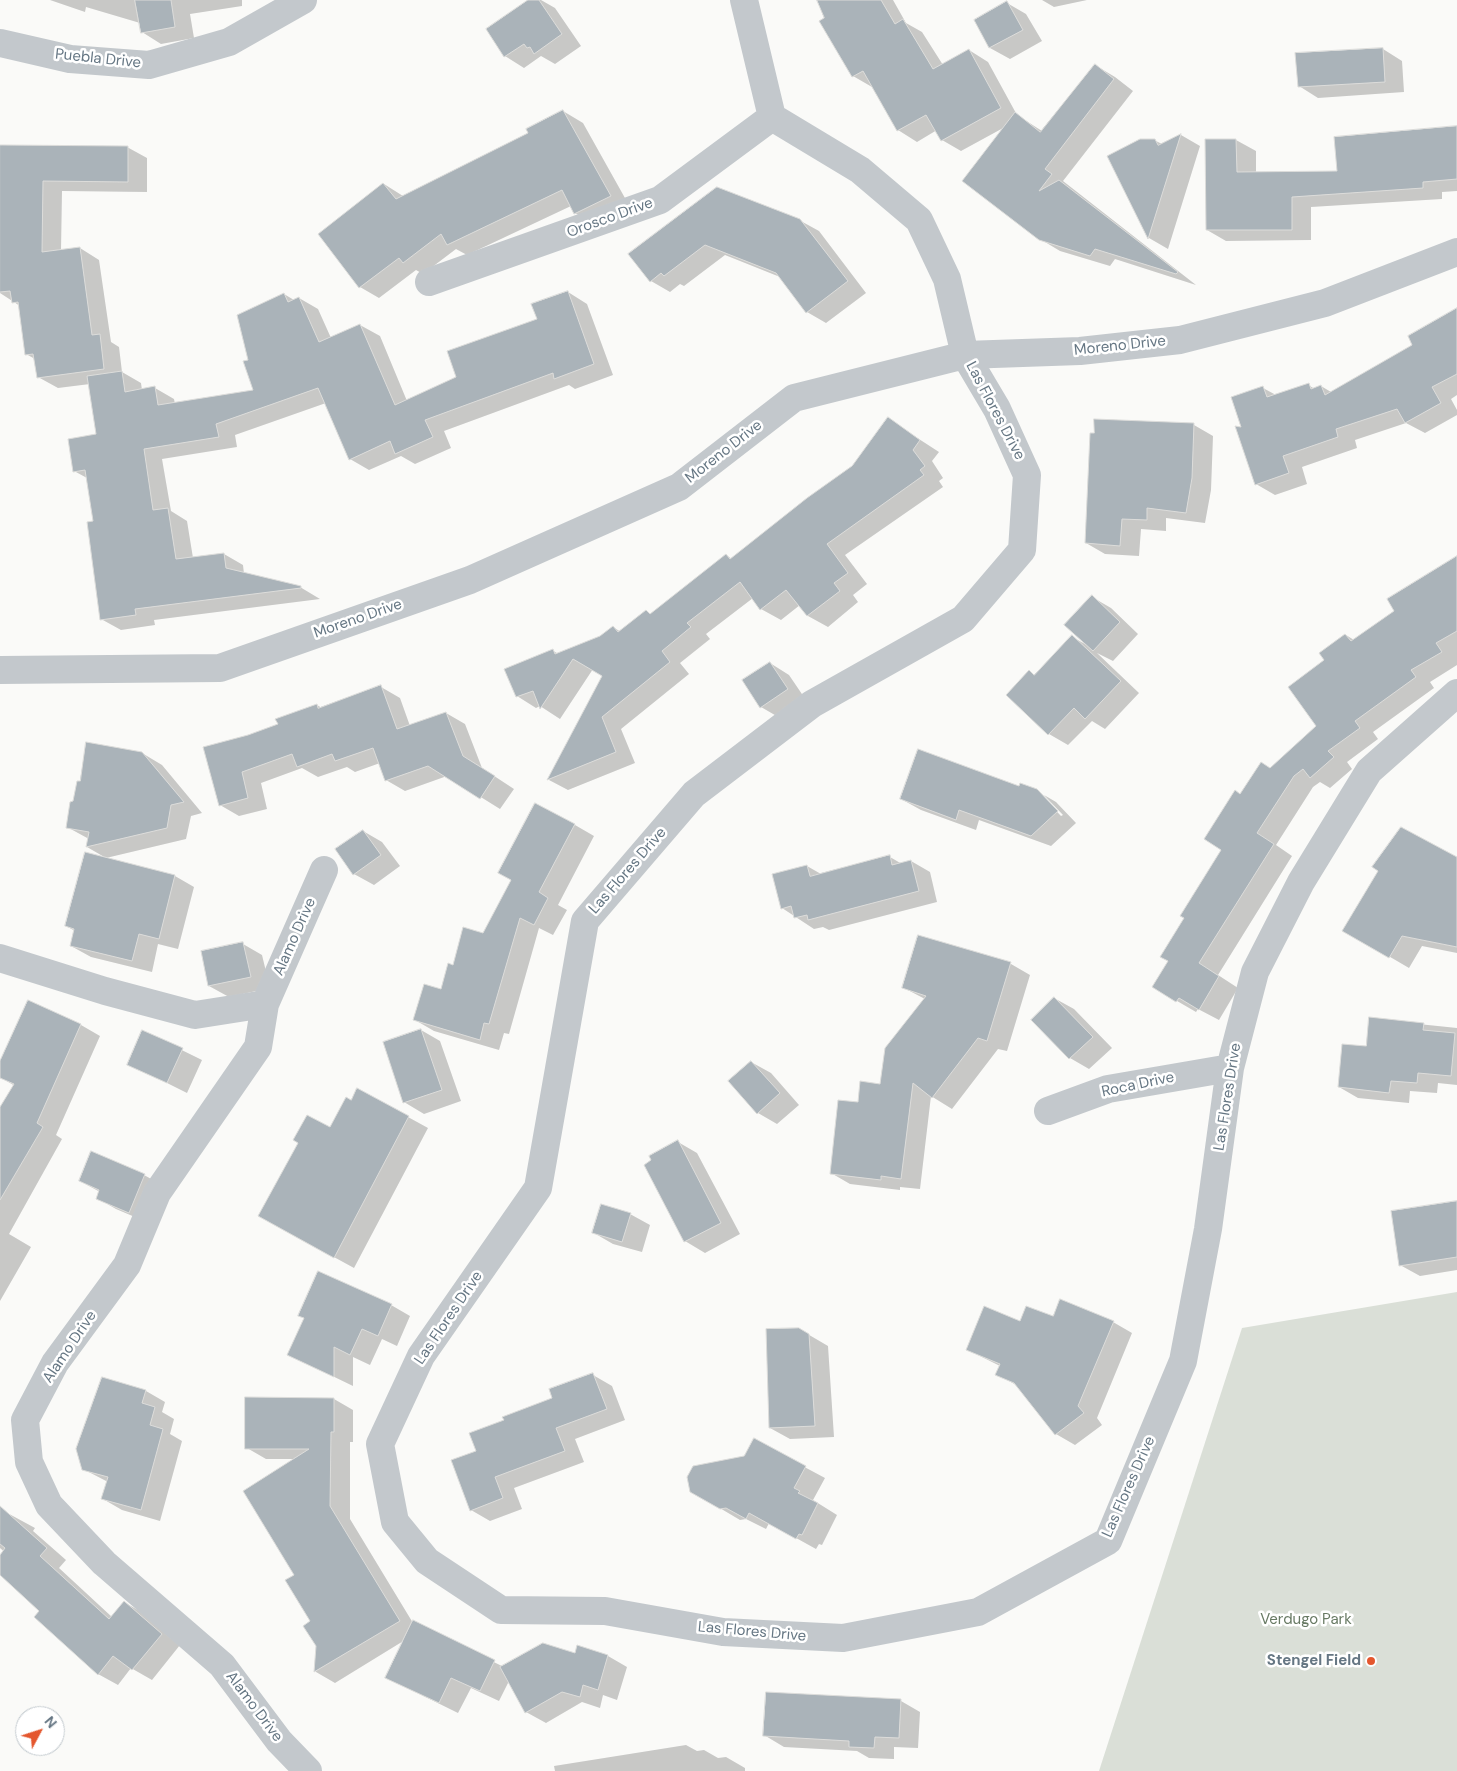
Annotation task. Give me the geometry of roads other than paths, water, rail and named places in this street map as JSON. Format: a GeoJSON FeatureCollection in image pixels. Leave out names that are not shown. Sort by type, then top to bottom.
{"type":"FeatureCollection","features":[{"type":"Feature","properties":{"kind":"street","name":"Puebla Drive"},"geometry":{"type":"LineString","coordinates":[[0,43],[70,59],[149,65],[229,42],[303,0]]}},
{"type":"Feature","properties":{"kind":"street"},"geometry":{"type":"LineString","coordinates":[[744,0],[772,118]]}},
{"type":"Feature","properties":{"kind":"street","name":"Orosco Drive"},"geometry":{"type":"LineString","coordinates":[[429,282],[660,200],[772,118]]}},
{"type":"Feature","properties":{"kind":"street","name":"Las Flores Drive"},"geometry":{"type":"LineString","coordinates":[[772,118],[860,170],[920,220],[947,279],[965,355],[997,409],[1027,475],[1022,550],[964,619],[812,704],[694,794],[585,921],[538,1188],[421,1356],[380,1444],[395,1522],[426,1561],[501,1610],[606,1611],[723,1632],[843,1638],[978,1612],[1108,1540],[1183,1361],[1208,1228],[1230,1068],[1255,972],[1300,882],[1369,771],[1457,693]]}},
{"type":"Feature","properties":{"kind":"street","name":"Moreno Drive"},"geometry":{"type":"LineString","coordinates":[[0,670],[220,668],[470,580],[679,487],[794,398],[965,355],[1080,351],[1180,340],[1325,302],[1457,252]]}},
{"type":"Feature","properties":{"kind":"street","name":"Alamo Drive"},"geometry":{"type":"LineString","coordinates":[[308,1771],[279,1741],[222,1665],[104,1563],[49,1505],[29,1462],[25,1420],[55,1363],[127,1265],[157,1193],[258,1047],[265,1004],[324,870]]}},
{"type":"Feature","properties":{"kind":"street"},"geometry":{"type":"LineString","coordinates":[[0,958],[195,1016],[265,1004]]}},
{"type":"Feature","properties":{"kind":"street","name":"Roca Drive"},"geometry":{"type":"LineString","coordinates":[[1048,1111],[1108,1089],[1230,1068]]}},
{"type":"Feature","properties":{"kind":"place","name":"Stengel Field"},"geometry":{"type":"Point","coordinates":[1371,1661]}},
{"type":"Feature","properties":{"kind":"park label","name":"Verdugo Park"},"geometry":{"type":"Point","coordinates":[1306,1620]}}]}
